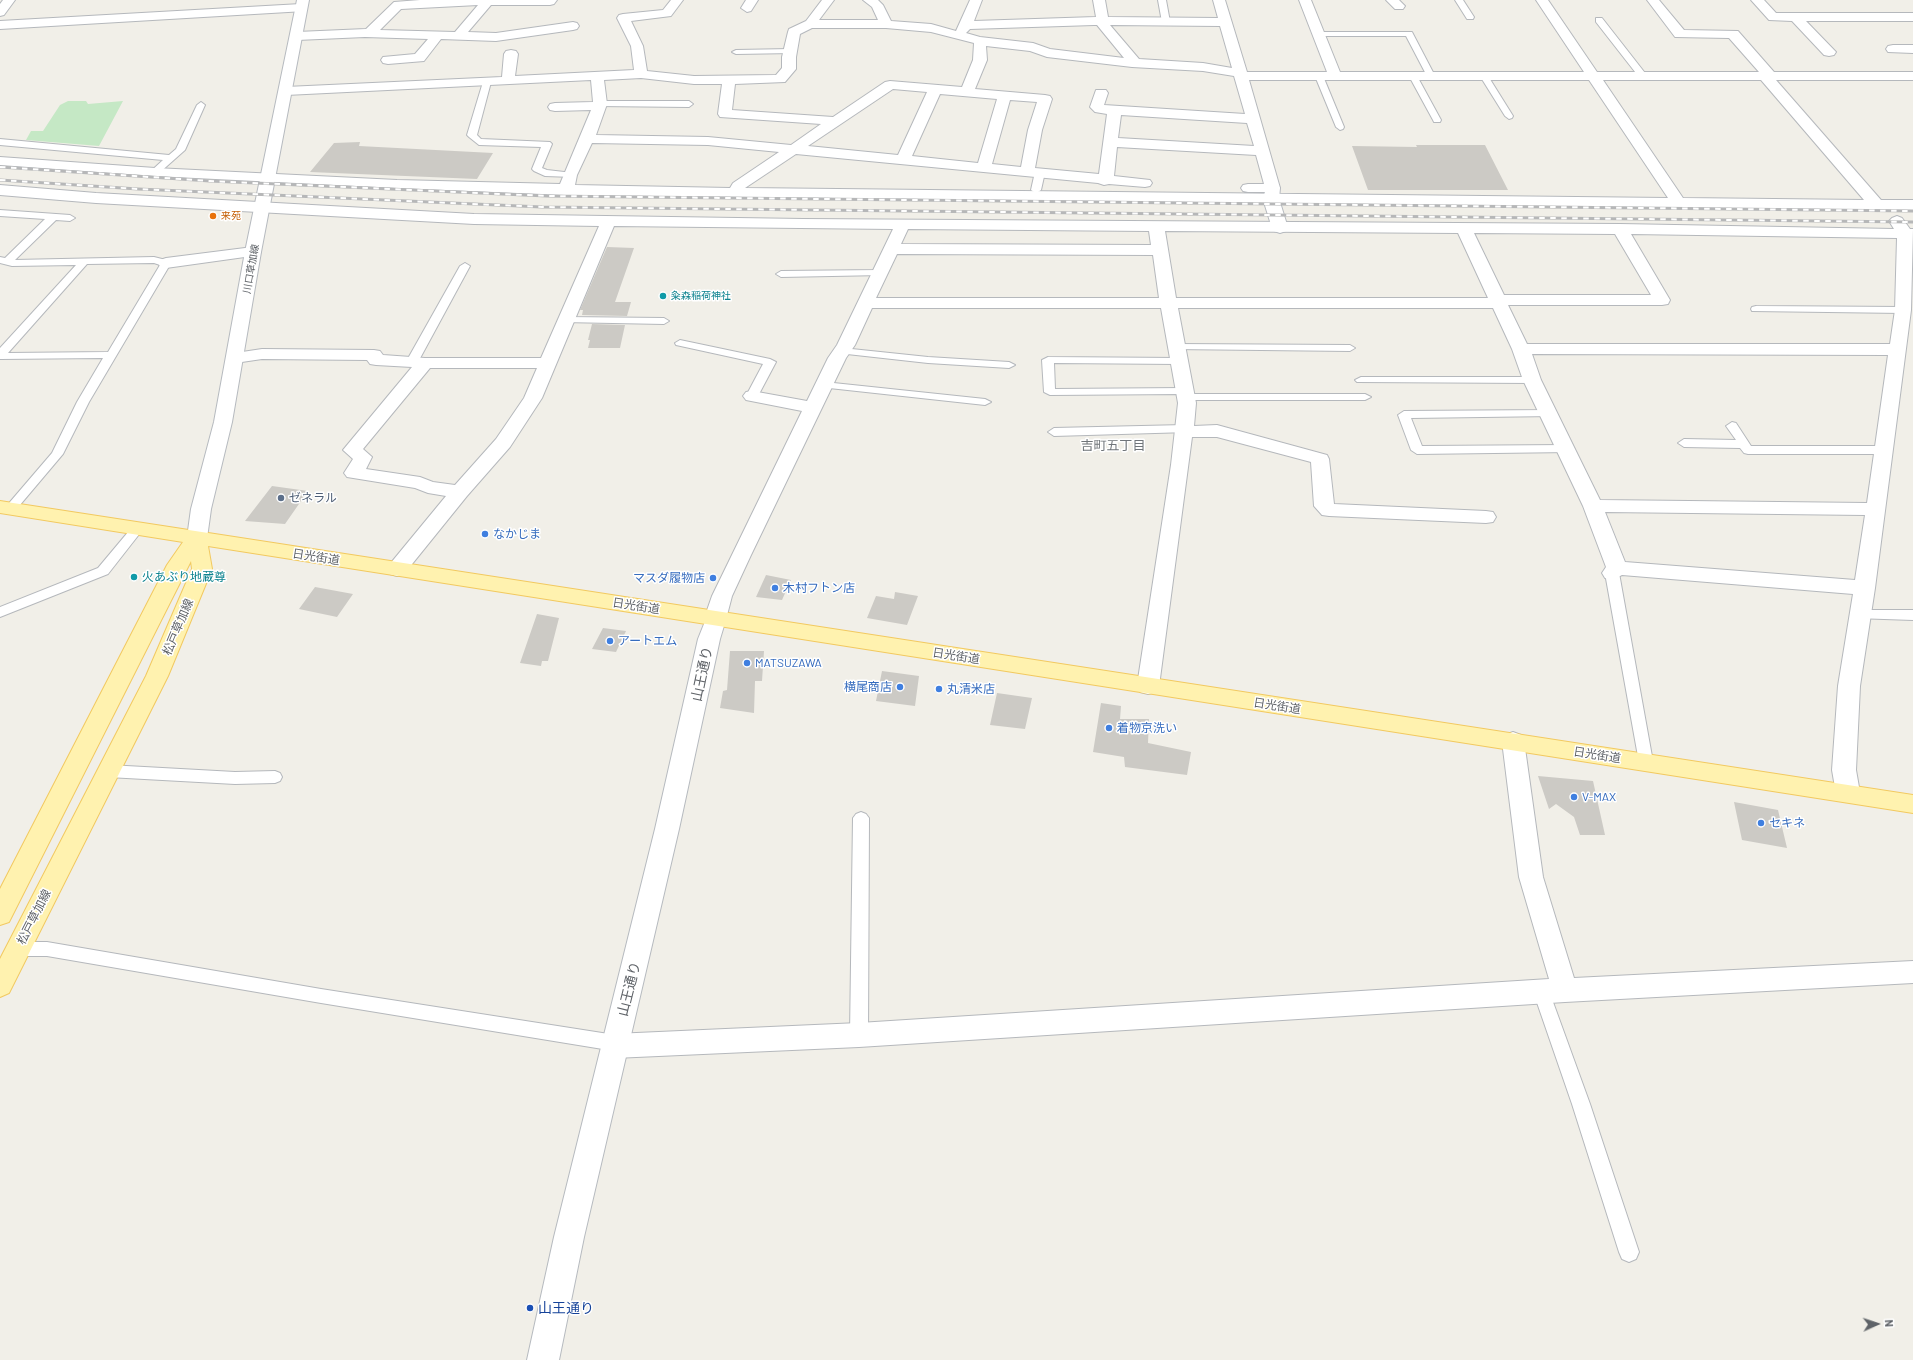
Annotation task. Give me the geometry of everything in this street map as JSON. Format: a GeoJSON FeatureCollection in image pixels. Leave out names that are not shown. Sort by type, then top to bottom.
{"type":"FeatureCollection","features":[{"type":"Feature","properties":{"kind":"main road","name":"日光街道"},"geometry":{"type":"LineString","coordinates":[[5,508],[1913,804]]}},
{"type":"Feature","properties":{"kind":"main road","name":"松戸草加線"},"geometry":{"type":"LineString","coordinates":[[0,986],[157,676],[202,569],[197,538]]}},
{"type":"Feature","properties":{"kind":"main road"},"geometry":{"type":"LineString","coordinates":[[0,914],[177,564],[197,538]]}},
{"type":"Feature","properties":{"kind":"street"},"geometry":{"type":"LineString","coordinates":[[0,12],[9,0]]}},
{"type":"Feature","properties":{"kind":"street"},"geometry":{"type":"LineString","coordinates":[[369,34],[398,5],[442,1],[551,0]]}},
{"type":"Feature","properties":{"kind":"street"},"geometry":{"type":"LineString","coordinates":[[641,74],[638,46],[623,18],[667,13],[677,0]]}},
{"type":"Feature","properties":{"kind":"street"},"geometry":{"type":"LineString","coordinates":[[810,24],[828,0]]}},
{"type":"Feature","properties":{"kind":"street"},"geometry":{"type":"LineString","coordinates":[[868,0],[876,5],[886,24]]}},
{"type":"Feature","properties":{"kind":"street"},"geometry":{"type":"LineString","coordinates":[[962,30],[976,0]]}},
{"type":"Feature","properties":{"kind":"street"},"geometry":{"type":"LineString","coordinates":[[1100,0],[1104,27],[1133,60],[1132,63]]}},
{"type":"Feature","properties":{"kind":"street"},"geometry":{"type":"LineString","coordinates":[[1219,0],[1263,151],[1280,228]]}},
{"type":"Feature","properties":{"kind":"street"},"geometry":{"type":"LineString","coordinates":[[1305,0],[1335,76]]}},
{"type":"Feature","properties":{"kind":"street"},"geometry":{"type":"LineString","coordinates":[[1542,0],[1679,203]]}},
{"type":"Feature","properties":{"kind":"street"},"geometry":{"type":"LineString","coordinates":[[1653,0],[1680,34],[1733,34],[1767,76],[1909,234],[1906,315],[1897,352],[1865,588],[1849,686],[1844,770],[1848,793]]}},
{"type":"Feature","properties":{"kind":"street"},"geometry":{"type":"LineString","coordinates":[[1757,0],[1773,17],[1913,17]]}},
{"type":"Feature","properties":{"kind":"street"},"geometry":{"type":"LineString","coordinates":[[459,35],[488,1]]}},
{"type":"Feature","properties":{"kind":"street"},"geometry":{"type":"LineString","coordinates":[[0,25],[142,17],[302,4]]}},
{"type":"Feature","properties":{"kind":"street","name":"川口草加線"},"geometry":{"type":"LineString","coordinates":[[197,538],[201,509],[223,422],[253,252],[264,206],[268,177],[297,36],[302,4]]}},
{"type":"Feature","properties":{"kind":"street"},"geometry":{"type":"LineString","coordinates":[[142,17],[149,6]]}},
{"type":"Feature","properties":{"kind":"street"},"geometry":{"type":"LineString","coordinates":[[1861,6],[1872,17]]}},
{"type":"Feature","properties":{"kind":"street"},"geometry":{"type":"LineString","coordinates":[[1795,17],[1828,52]]}},
{"type":"Feature","properties":{"kind":"street"},"geometry":{"type":"LineString","coordinates":[[286,91],[641,74],[694,80],[780,79],[789,69],[794,32],[810,24],[886,24],[962,30],[1103,21],[1226,22]]}},
{"type":"Feature","properties":{"kind":"street"},"geometry":{"type":"LineString","coordinates":[[297,36],[438,34],[496,37],[573,26]]}},
{"type":"Feature","properties":{"kind":"street"},"geometry":{"type":"LineString","coordinates":[[962,30],[980,41],[1033,47],[1047,53],[1132,63],[1203,67],[1241,74],[1319,76],[1913,76]]}},
{"type":"Feature","properties":{"kind":"street"},"geometry":{"type":"LineString","coordinates":[[388,60],[419,58],[438,34]]}},
{"type":"Feature","properties":{"kind":"street"},"geometry":{"type":"LineString","coordinates":[[967,91],[980,60],[980,41]]}},
{"type":"Feature","properties":{"kind":"street"},"geometry":{"type":"LineString","coordinates":[[1893,49],[1913,50]]}},
{"type":"Feature","properties":{"kind":"street"},"geometry":{"type":"LineString","coordinates":[[508,80],[511,54]]}},
{"type":"Feature","properties":{"kind":"street"},"geometry":{"type":"LineString","coordinates":[[566,190],[570,175],[587,139],[600,105],[597,76]]}},
{"type":"Feature","properties":{"kind":"street"},"geometry":{"type":"LineString","coordinates":[[729,80],[725,114],[835,121]]}},
{"type":"Feature","properties":{"kind":"street"},"geometry":{"type":"LineString","coordinates":[[736,193],[738,186],[890,85],[1045,99],[1035,130],[1034,171]]}},
{"type":"Feature","properties":{"kind":"street"},"geometry":{"type":"LineString","coordinates":[[903,160],[935,89]]}},
{"type":"Feature","properties":{"kind":"street"},"geometry":{"type":"LineString","coordinates":[[1101,93],[1098,107],[1114,110],[1254,119]]}},
{"type":"Feature","properties":{"kind":"street"},"geometry":{"type":"LineString","coordinates":[[984,167],[1005,95]]}},
{"type":"Feature","properties":{"kind":"street"},"geometry":{"type":"LineString","coordinates":[[555,106],[600,105]]}},
{"type":"Feature","properties":{"kind":"street"},"geometry":{"type":"LineString","coordinates":[[1104,181],[1106,177],[1111,142],[1114,110]]}},
{"type":"Feature","properties":{"kind":"street"},"geometry":{"type":"LineString","coordinates":[[587,139],[708,141],[1034,171],[1104,181],[1207,187],[1272,193]]}},
{"type":"Feature","properties":{"kind":"street"},"geometry":{"type":"LineString","coordinates":[[1111,142],[1263,151]]}},
{"type":"Feature","properties":{"kind":"street"},"geometry":{"type":"LineString","coordinates":[[0,161],[154,172],[397,184],[566,190],[736,193],[1272,193],[1679,203],[1881,204],[1910,208]]}},
{"type":"Feature","properties":{"kind":"street"},"geometry":{"type":"LineString","coordinates":[[570,175],[607,177],[631,191]]}},
{"type":"Feature","properties":{"kind":"street"},"geometry":{"type":"LineString","coordinates":[[0,190],[96,198],[474,218],[803,224],[1620,229],[1909,234]]}},
{"type":"Feature","properties":{"kind":"street"},"geometry":{"type":"LineString","coordinates":[[397,569],[460,492],[503,443],[533,398],[608,220]]}},
{"type":"Feature","properties":{"kind":"street","name":"山王通り"},"geometry":{"type":"LineString","coordinates":[[543,1360],[569,1237],[668,829],[709,639],[722,596],[824,385],[866,303],[903,224]]}},
{"type":"Feature","properties":{"kind":"street"},"geometry":{"type":"LineString","coordinates":[[1148,686],[1187,403],[1168,304],[1156,226]]}},
{"type":"Feature","properties":{"kind":"street"},"geometry":{"type":"LineString","coordinates":[[1464,229],[1521,349],[1532,380],[1567,449],[1593,506],[1615,571],[1865,588]]}},
{"type":"Feature","properties":{"kind":"street"},"geometry":{"type":"LineString","coordinates":[[866,303],[1168,304],[1662,300],[1620,229]]}},
{"type":"Feature","properties":{"kind":"street"},"geometry":{"type":"LineString","coordinates":[[891,249],[1160,250]]}},
{"type":"Feature","properties":{"kind":"street"},"geometry":{"type":"LineString","coordinates":[[166,263],[253,252]]}},
{"type":"Feature","properties":{"kind":"street"},"geometry":{"type":"LineString","coordinates":[[1521,349],[1887,350],[1897,352]]}},
{"type":"Feature","properties":{"kind":"street"},"geometry":{"type":"LineString","coordinates":[[235,358],[262,354],[374,355],[376,360],[419,363],[547,363]]}},
{"type":"Feature","properties":{"kind":"street"},"geometry":{"type":"LineString","coordinates":[[419,363],[352,450],[363,457],[354,473],[420,483],[428,487],[460,492]]}},
{"type":"Feature","properties":{"kind":"street"},"geometry":{"type":"LineString","coordinates":[[752,396],[813,408]]}},
{"type":"Feature","properties":{"kind":"street"},"geometry":{"type":"LineString","coordinates":[[1184,431],[1217,432],[1320,459],[1324,506],[1329,510],[1486,517]]}},
{"type":"Feature","properties":{"kind":"street"},"geometry":{"type":"LineString","coordinates":[[1593,506],[1876,509]]}},
{"type":"Feature","properties":{"kind":"street"},"geometry":{"type":"LineString","coordinates":[[1513,742],[1531,877],[1553,991]]}},
{"type":"Feature","properties":{"kind":"street"},"geometry":{"type":"LineString","coordinates":[[615,1045],[859,1035],[1553,991],[1913,972]]}},
{"type":"Feature","properties":{"kind":"lane"},"geometry":{"type":"LineString","coordinates":[[1162,0],[1166,22]]}},
{"type":"Feature","properties":{"kind":"lane"},"geometry":{"type":"LineString","coordinates":[[1459,0],[1470,17]]}},
{"type":"Feature","properties":{"kind":"lane"},"geometry":{"type":"LineString","coordinates":[[1599,20],[1642,75]]}},
{"type":"Feature","properties":{"kind":"lane"},"geometry":{"type":"LineString","coordinates":[[1319,34],[1409,34],[1431,76]]}},
{"type":"Feature","properties":{"kind":"lane"},"geometry":{"type":"LineString","coordinates":[[736,52],[791,51]]}},
{"type":"Feature","properties":{"kind":"lane"},"geometry":{"type":"LineString","coordinates":[[1319,76],[1340,127]]}},
{"type":"Feature","properties":{"kind":"lane"},"geometry":{"type":"LineString","coordinates":[[1413,76],[1437,120]]}},
{"type":"Feature","properties":{"kind":"lane"},"geometry":{"type":"LineString","coordinates":[[1484,76],[1509,116]]}},
{"type":"Feature","properties":{"kind":"lane"},"geometry":{"type":"LineString","coordinates":[[487,82],[472,135],[479,142],[547,144],[537,169],[545,173],[570,175]]}},
{"type":"Feature","properties":{"kind":"lane"},"geometry":{"type":"LineString","coordinates":[[600,105],[689,104]]}},
{"type":"Feature","properties":{"kind":"lane"},"geometry":{"type":"LineString","coordinates":[[154,172],[180,150],[201,105]]}},
{"type":"Feature","properties":{"kind":"lane"},"geometry":{"type":"LineString","coordinates":[[0,142],[171,158]]}},
{"type":"Feature","properties":{"kind":"lane"},"geometry":{"type":"LineString","coordinates":[[1034,171],[1036,190]]}},
{"type":"Feature","properties":{"kind":"lane"},"geometry":{"type":"LineString","coordinates":[[0,213],[70,218]]}},
{"type":"Feature","properties":{"kind":"lane"},"geometry":{"type":"LineString","coordinates":[[4,262],[53,217]]}},
{"type":"Feature","properties":{"kind":"lane"},"geometry":{"type":"LineString","coordinates":[[4,262],[84,263],[154,260],[166,263],[83,402],[57,454],[5,508]]}},
{"type":"Feature","properties":{"kind":"lane"},"geometry":{"type":"LineString","coordinates":[[0,356],[84,263]]}},
{"type":"Feature","properties":{"kind":"lane"},"geometry":{"type":"LineString","coordinates":[[419,363],[465,266]]}},
{"type":"Feature","properties":{"kind":"lane"},"geometry":{"type":"LineString","coordinates":[[781,274],[880,273]]}},
{"type":"Feature","properties":{"kind":"lane"},"geometry":{"type":"LineString","coordinates":[[1756,309],[1906,315]]}},
{"type":"Feature","properties":{"kind":"lane"},"geometry":{"type":"LineString","coordinates":[[566,320],[664,321]]}},
{"type":"Feature","properties":{"kind":"lane"},"geometry":{"type":"LineString","coordinates":[[680,343],[770,362],[752,396]]}},
{"type":"Feature","properties":{"kind":"lane"},"geometry":{"type":"LineString","coordinates":[[1350,348],[1048,360],[1050,392],[1365,397]]}},
{"type":"Feature","properties":{"kind":"lane"},"geometry":{"type":"LineString","coordinates":[[842,351],[928,360],[1009,365]]}},
{"type":"Feature","properties":{"kind":"lane"},"geometry":{"type":"LineString","coordinates":[[0,356],[112,355]]}},
{"type":"Feature","properties":{"kind":"lane"},"geometry":{"type":"LineString","coordinates":[[1361,380],[1532,380]]}},
{"type":"Feature","properties":{"kind":"lane"},"geometry":{"type":"LineString","coordinates":[[824,385],[985,402]]}},
{"type":"Feature","properties":{"kind":"lane"},"geometry":{"type":"LineString","coordinates":[[1550,414],[1404,415],[1417,450],[1567,449]]}},
{"type":"Feature","properties":{"kind":"lane"},"geometry":{"type":"LineString","coordinates":[[1732,426],[1748,450],[1884,450]]}},
{"type":"Feature","properties":{"kind":"lane"},"geometry":{"type":"LineString","coordinates":[[1054,432],[1184,431]]}},
{"type":"Feature","properties":{"kind":"lane"},"geometry":{"type":"LineString","coordinates":[[1684,443],[1743,444]]}},
{"type":"Feature","properties":{"kind":"lane"},"geometry":{"type":"LineString","coordinates":[[0,612],[103,571],[138,528]]}},
{"type":"Feature","properties":{"kind":"lane"},"geometry":{"type":"LineString","coordinates":[[1615,571],[1646,762]]}},
{"type":"Feature","properties":{"kind":"lane"},"geometry":{"type":"LineString","coordinates":[[1860,615],[1913,615]]}},
{"type":"Feature","properties":{"kind":"lane"},"geometry":{"type":"LineString","coordinates":[[108,771],[234,778],[275,777]]}},
{"type":"Feature","properties":{"kind":"lane"},"geometry":{"type":"LineString","coordinates":[[859,1035],[861,818]]}},
{"type":"Feature","properties":{"kind":"lane"},"geometry":{"type":"LineString","coordinates":[[18,949],[47,949],[329,998],[615,1045]]}},
{"type":"Feature","properties":{"kind":"lane"},"geometry":{"type":"LineString","coordinates":[[1553,991],[1581,1104],[1628,1252]]}},
{"type":"Feature","properties":{"kind":"green space"},"geometry":{"type":"Polygon","coordinates":[[[68,101],[86,101],[88,104],[123,101],[99,146],[26,140],[31,131],[43,131],[60,105],[68,101]]]}},
{"type":"Feature","properties":{"kind":"building"},"geometry":{"type":"Polygon","coordinates":[[[360,142],[359,146],[493,153],[477,179],[310,172],[334,143],[360,142]]]}},
{"type":"Feature","properties":{"kind":"building"},"geometry":{"type":"Polygon","coordinates":[[[1416,145],[1485,145],[1508,190],[1368,190],[1352,146],[1417,147],[1416,145]]]}},
{"type":"Feature","properties":{"kind":"building"},"geometry":{"type":"Polygon","coordinates":[[[607,247],[634,248],[615,302],[631,302],[627,316],[582,315],[583,310],[580,310],[607,247]]]}},
{"type":"Feature","properties":{"kind":"building"},"geometry":{"type":"Polygon","coordinates":[[[592,324],[625,325],[620,348],[588,348],[590,340],[588,340],[592,324]]]}},
{"type":"Feature","properties":{"kind":"building"},"geometry":{"type":"Polygon","coordinates":[[[272,486],[308,491],[285,524],[245,521],[272,486]]]}},
{"type":"Feature","properties":{"kind":"building"},"geometry":{"type":"Polygon","coordinates":[[[766,575],[791,580],[782,600],[756,597],[766,575]]]}},
{"type":"Feature","properties":{"kind":"building"},"geometry":{"type":"Polygon","coordinates":[[[315,587],[353,594],[337,617],[299,609],[315,587]]]}},
{"type":"Feature","properties":{"kind":"building"},"geometry":{"type":"Polygon","coordinates":[[[895,592],[918,596],[907,625],[867,618],[876,596],[894,599],[895,592]]]}},
{"type":"Feature","properties":{"kind":"building"},"geometry":{"type":"Polygon","coordinates":[[[537,614],[559,618],[548,661],[542,661],[541,666],[520,663],[537,614]]]}},
{"type":"Feature","properties":{"kind":"building"},"geometry":{"type":"Polygon","coordinates":[[[603,628],[626,631],[616,652],[592,649],[603,628]]]}},
{"type":"Feature","properties":{"kind":"building"},"geometry":{"type":"Polygon","coordinates":[[[730,651],[764,651],[762,681],[755,681],[754,713],[720,708],[723,691],[727,690],[730,651]]]}},
{"type":"Feature","properties":{"kind":"building"},"geometry":{"type":"Polygon","coordinates":[[[882,671],[919,676],[915,706],[876,701],[882,671]]]}},
{"type":"Feature","properties":{"kind":"building"},"geometry":{"type":"Polygon","coordinates":[[[997,693],[1032,698],[1025,729],[990,725],[997,693]]]}},
{"type":"Feature","properties":{"kind":"building"},"geometry":{"type":"Polygon","coordinates":[[[1101,703],[1121,706],[1120,719],[1149,719],[1148,743],[1191,752],[1187,775],[1125,767],[1124,757],[1093,752],[1101,703]]]}},
{"type":"Feature","properties":{"kind":"building"},"geometry":{"type":"Polygon","coordinates":[[[1538,776],[1593,781],[1605,835],[1580,835],[1574,817],[1556,804],[1549,809],[1538,776]]]}},
{"type":"Feature","properties":{"kind":"building"},"geometry":{"type":"Polygon","coordinates":[[[1734,802],[1778,810],[1787,848],[1742,840],[1734,802]]]}},
{"type":"Feature","properties":{"kind":"railway"},"geometry":{"type":"LineString","coordinates":[[0,167],[210,181],[547,196],[1913,211]]}},
{"type":"Feature","properties":{"kind":"railway"},"geometry":{"type":"LineString","coordinates":[[0,180],[138,189],[542,207],[1913,222]]}},
{"type":"Feature","properties":{"kind":"place","name":"来苑"},"geometry":{"type":"Point","coordinates":[213,216]}},
{"type":"Feature","properties":{"kind":"place","name":"粂森稲荷神社"},"geometry":{"type":"Point","coordinates":[663,296]}},
{"type":"Feature","properties":{"kind":"place","name":"ゼネラル"},"geometry":{"type":"Point","coordinates":[281,498]}},
{"type":"Feature","properties":{"kind":"place","name":"なかじま"},"geometry":{"type":"Point","coordinates":[485,534]}},
{"type":"Feature","properties":{"kind":"place","name":"火あぶり地蔵尊"},"geometry":{"type":"Point","coordinates":[134,577]}},
{"type":"Feature","properties":{"kind":"place","name":"マスダ履物店"},"geometry":{"type":"Point","coordinates":[713,578]}},
{"type":"Feature","properties":{"kind":"place","name":"木村フトン店"},"geometry":{"type":"Point","coordinates":[775,588]}},
{"type":"Feature","properties":{"kind":"place","name":"アートエム"},"geometry":{"type":"Point","coordinates":[610,641]}},
{"type":"Feature","properties":{"kind":"place","name":"MATSUZAWA"},"geometry":{"type":"Point","coordinates":[747,663]}},
{"type":"Feature","properties":{"kind":"place","name":"横尾商店"},"geometry":{"type":"Point","coordinates":[900,687]}},
{"type":"Feature","properties":{"kind":"place","name":"丸清米店"},"geometry":{"type":"Point","coordinates":[939,689]}},
{"type":"Feature","properties":{"kind":"place","name":"着物京洗い"},"geometry":{"type":"Point","coordinates":[1109,728]}},
{"type":"Feature","properties":{"kind":"place","name":"V-MAX"},"geometry":{"type":"Point","coordinates":[1574,797]}},
{"type":"Feature","properties":{"kind":"place","name":"セキネ"},"geometry":{"type":"Point","coordinates":[1761,823]}},
{"type":"Feature","properties":{"kind":"place","name":"山王通り"},"geometry":{"type":"Point","coordinates":[530,1308]}},
{"type":"Feature","properties":{"kind":"district","name":"吉町五丁目"},"geometry":{"type":"Point","coordinates":[1113,446]}}]}
